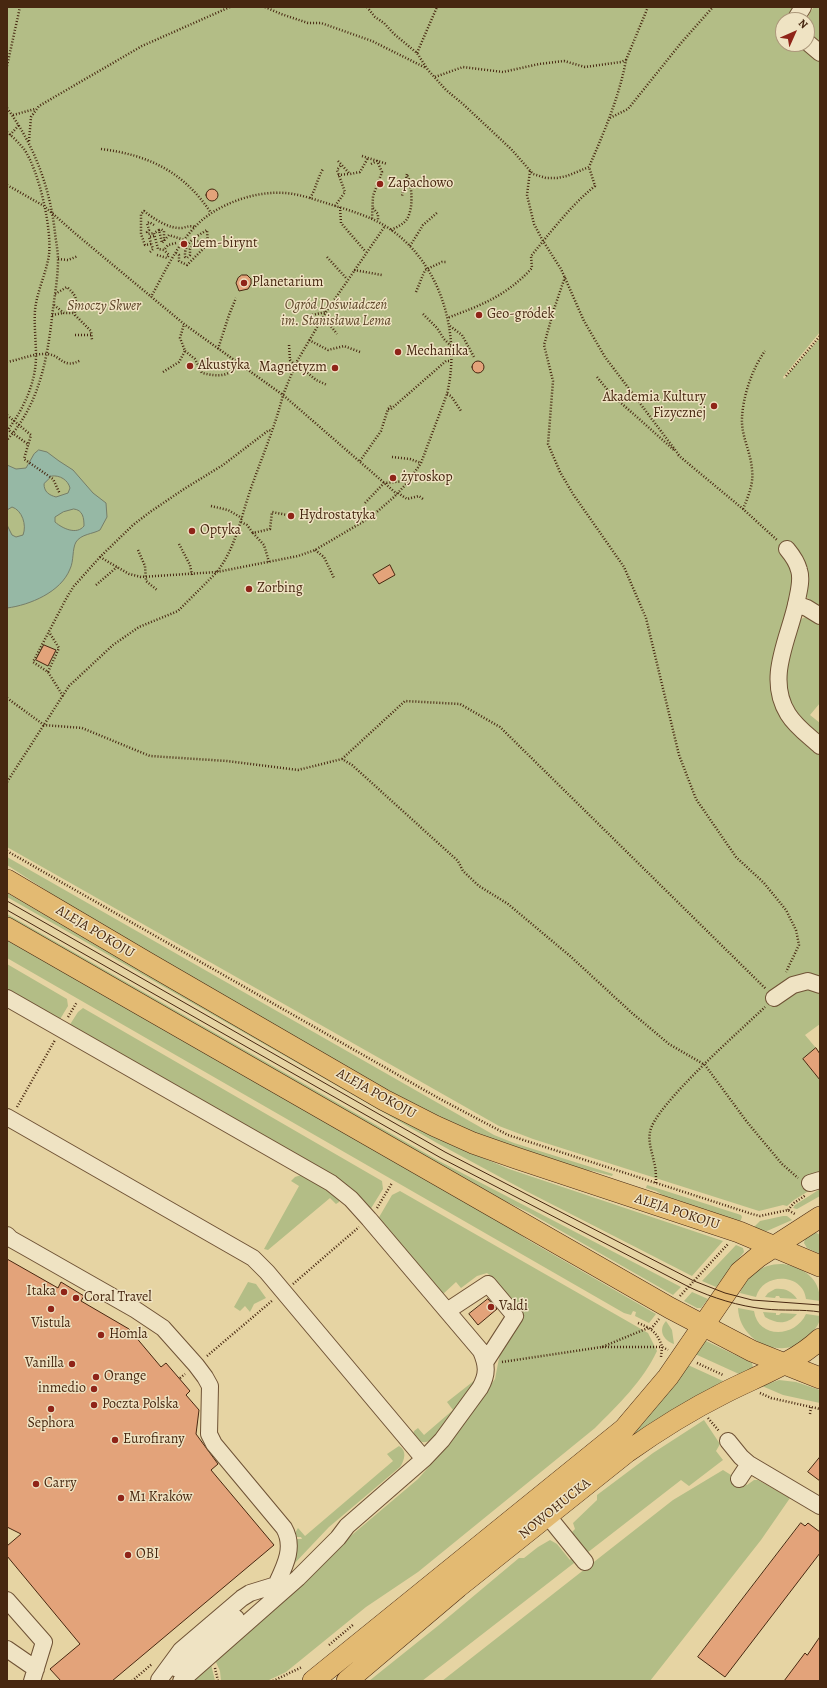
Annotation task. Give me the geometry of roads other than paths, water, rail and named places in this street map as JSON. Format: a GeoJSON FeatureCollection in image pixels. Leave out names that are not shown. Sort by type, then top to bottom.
{"type":"FeatureCollection","features":[{"type":"Feature","properties":{"kind":"main road","name":"ALEJA POKOJU"},"geometry":{"type":"LineString","coordinates":[[7,880],[384,1100],[435,1126],[473,1143],[516,1158],[739,1232],[820,1266]]}},
{"type":"Feature","properties":{"kind":"main road"},"geometry":{"type":"LineString","coordinates":[[7,928],[670,1308],[747,1348],[782,1364],[820,1378]]}},
{"type":"Feature","properties":{"kind":"main road"},"geometry":{"type":"LineString","coordinates":[[773,1247],[820,1217]]}},
{"type":"Feature","properties":{"kind":"main road","name":"NOWOHUCKA"},"geometry":{"type":"LineString","coordinates":[[306,1675],[624,1429],[668,1377],[740,1272],[773,1247]]}},
{"type":"Feature","properties":{"kind":"main road","name":"NOWOHUCKA"},"geometry":{"type":"LineString","coordinates":[[346,1681],[439,1602],[547,1515],[597,1475],[656,1432],[704,1403],[802,1353],[820,1339]]}},
{"type":"Feature","properties":{"kind":"street"},"geometry":{"type":"LineString","coordinates":[[787,549],[799,569],[800,579],[796,604],[779,665],[778,687],[783,705],[792,721],[820,746]]}},
{"type":"Feature","properties":{"kind":"street"},"geometry":{"type":"LineString","coordinates":[[796,604],[807,608],[820,616]]}},
{"type":"Feature","properties":{"kind":"street"},"geometry":{"type":"LineString","coordinates":[[774,998],[793,985],[808,981],[820,985]]}},
{"type":"Feature","properties":{"kind":"street"},"geometry":{"type":"LineString","coordinates":[[7,998],[331,1183],[352,1199],[481,1351],[486,1361],[487,1369],[485,1379],[480,1388],[442,1440],[424,1459],[347,1526],[338,1538],[298,1578],[181,1681]]}},
{"type":"Feature","properties":{"kind":"street"},"geometry":{"type":"LineString","coordinates":[[10,1115],[253,1258],[271,1277],[424,1459]]}},
{"type":"Feature","properties":{"kind":"street"},"geometry":{"type":"LineString","coordinates":[[7,1235],[11,1239],[155,1321],[164,1328],[205,1377],[210,1386],[209,1434],[214,1444],[284,1528],[289,1537],[288,1557],[276,1585]]}},
{"type":"Feature","properties":{"kind":"street"},"geometry":{"type":"LineString","coordinates":[[447,1311],[488,1284],[515,1316],[486,1361]]}},
{"type":"Feature","properties":{"kind":"street"},"geometry":{"type":"LineString","coordinates":[[724,1437],[741,1457],[750,1464],[820,1506]]}},
{"type":"Feature","properties":{"kind":"street"},"geometry":{"type":"LineString","coordinates":[[739,1479],[750,1464]]}},
{"type":"Feature","properties":{"kind":"street"},"geometry":{"type":"LineString","coordinates":[[547,1515],[584,1562]]}},
{"type":"Feature","properties":{"kind":"street"},"geometry":{"type":"LineString","coordinates":[[158,1680],[178,1667],[276,1585],[331,1531],[347,1526]]}},
{"type":"Feature","properties":{"kind":"street"},"geometry":{"type":"LineString","coordinates":[[7,1600],[44,1642],[34,1675],[7,1649]]}},
{"type":"Feature","properties":{"kind":"tram line"},"geometry":{"type":"LineString","coordinates":[[7,901],[445,1152],[694,1281],[725,1293],[752,1300],[820,1305]]}},
{"type":"Feature","properties":{"kind":"tram line"},"geometry":{"type":"LineString","coordinates":[[7,910],[441,1158],[689,1287],[716,1298],[755,1308],[820,1312]]}},
{"type":"Feature","properties":{"kind":"place","name":"Zapachowo"},"geometry":{"type":"Point","coordinates":[380,184]}},
{"type":"Feature","properties":{"kind":"place","name":"Lem-birynt"},"geometry":{"type":"Point","coordinates":[184,244]}},
{"type":"Feature","properties":{"kind":"place","name":"Planetarium"},"geometry":{"type":"Point","coordinates":[244,283]}},
{"type":"Feature","properties":{"kind":"place","name":"Geo-gródek"},"geometry":{"type":"Point","coordinates":[479,315]}},
{"type":"Feature","properties":{"kind":"place","name":"Mechanika"},"geometry":{"type":"Point","coordinates":[398,352]}},
{"type":"Feature","properties":{"kind":"place","name":"Akustyka"},"geometry":{"type":"Point","coordinates":[190,366]}},
{"type":"Feature","properties":{"kind":"place","name":"Magnetyzm"},"geometry":{"type":"Point","coordinates":[335,368]}},
{"type":"Feature","properties":{"kind":"place","name":"Akademia Kultury Fizycznej"},"geometry":{"type":"Point","coordinates":[714,406]}},
{"type":"Feature","properties":{"kind":"place","name":"żyroskop"},"geometry":{"type":"Point","coordinates":[393,478]}},
{"type":"Feature","properties":{"kind":"place","name":"Hydrostatyka"},"geometry":{"type":"Point","coordinates":[291,516]}},
{"type":"Feature","properties":{"kind":"place","name":"Optyka"},"geometry":{"type":"Point","coordinates":[192,531]}},
{"type":"Feature","properties":{"kind":"place","name":"Zorbing"},"geometry":{"type":"Point","coordinates":[249,589]}},
{"type":"Feature","properties":{"kind":"place","name":"Itaka"},"geometry":{"type":"Point","coordinates":[64,1292]}},
{"type":"Feature","properties":{"kind":"place","name":"Coral Travel"},"geometry":{"type":"Point","coordinates":[76,1298]}},
{"type":"Feature","properties":{"kind":"place","name":"Valdi"},"geometry":{"type":"Point","coordinates":[491,1307]}},
{"type":"Feature","properties":{"kind":"place","name":"Vistula"},"geometry":{"type":"Point","coordinates":[51,1309]}},
{"type":"Feature","properties":{"kind":"place","name":"Homla"},"geometry":{"type":"Point","coordinates":[101,1335]}},
{"type":"Feature","properties":{"kind":"place","name":"Vanilla"},"geometry":{"type":"Point","coordinates":[72,1364]}},
{"type":"Feature","properties":{"kind":"place","name":"Orange"},"geometry":{"type":"Point","coordinates":[96,1377]}},
{"type":"Feature","properties":{"kind":"place","name":"inmedio"},"geometry":{"type":"Point","coordinates":[94,1389]}},
{"type":"Feature","properties":{"kind":"place","name":"Poczta Polska"},"geometry":{"type":"Point","coordinates":[94,1405]}},
{"type":"Feature","properties":{"kind":"place","name":"Sephora"},"geometry":{"type":"Point","coordinates":[51,1409]}},
{"type":"Feature","properties":{"kind":"place","name":"Eurofirany"},"geometry":{"type":"Point","coordinates":[115,1440]}},
{"type":"Feature","properties":{"kind":"place","name":"Carry"},"geometry":{"type":"Point","coordinates":[36,1484]}},
{"type":"Feature","properties":{"kind":"place","name":"M1 Kraków"},"geometry":{"type":"Point","coordinates":[121,1498]}},
{"type":"Feature","properties":{"kind":"place","name":"OBI"},"geometry":{"type":"Point","coordinates":[128,1555]}},
{"type":"Feature","properties":{"kind":"park label","name":"Smoczy Skwer"},"geometry":{"type":"Point","coordinates":[104,307]}},
{"type":"Feature","properties":{"kind":"park label","name":"Ogród Doświadczeń im. Stanisława Lema"},"geometry":{"type":"Point","coordinates":[336,314]}}]}
